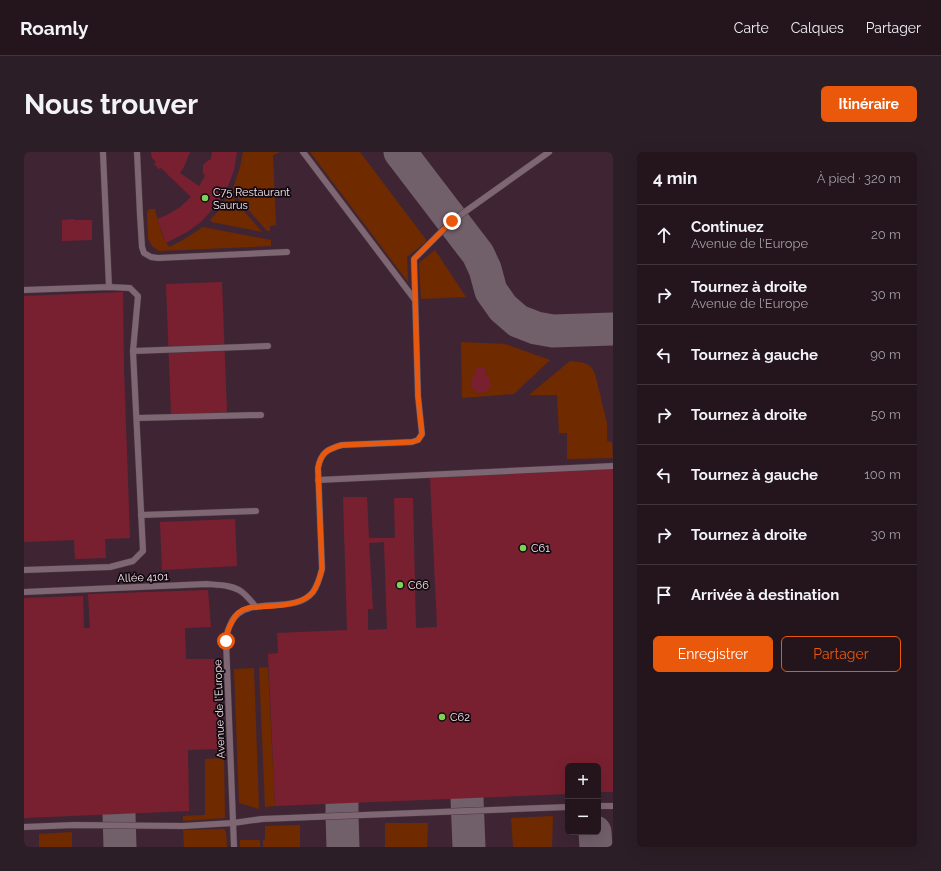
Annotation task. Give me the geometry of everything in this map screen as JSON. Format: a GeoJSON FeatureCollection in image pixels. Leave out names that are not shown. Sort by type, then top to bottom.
{"type":"FeatureCollection","features":[{"type":"Feature","properties":{"kind":"lane"},"geometry":{"type":"LineString","coordinates":[[137,152],[141,234],[144,253],[151,257],[158,258],[287,252]]}},
{"type":"Feature","properties":{"kind":"lane"},"geometry":{"type":"LineString","coordinates":[[303,152],[415,300]]}},
{"type":"Feature","properties":{"kind":"lane"},"geometry":{"type":"LineString","coordinates":[[549,152],[452,221],[414,259],[418,396],[422,434],[418,440],[412,442],[342,445],[333,448],[324,453],[319,460],[318,480],[613,466]]}},
{"type":"Feature","properties":{"kind":"lane"},"geometry":{"type":"LineString","coordinates":[[103,153],[108,287]]}},
{"type":"Feature","properties":{"kind":"lane"},"geometry":{"type":"LineString","coordinates":[[24,290],[108,287],[130,288],[138,296],[133,351],[143,551],[133,561],[110,567],[24,570]]}},
{"type":"Feature","properties":{"kind":"lane"},"geometry":{"type":"LineString","coordinates":[[133,351],[268,346]]}},
{"type":"Feature","properties":{"kind":"lane"},"geometry":{"type":"LineString","coordinates":[[137,418],[261,415]]}},
{"type":"Feature","properties":{"kind":"lane","name":"Avenue de l'Europe"},"geometry":{"type":"LineString","coordinates":[[234,847],[226,641],[227,632],[233,619],[244,609],[300,601],[313,592],[322,569],[318,480]]}},
{"type":"Feature","properties":{"kind":"lane"},"geometry":{"type":"LineString","coordinates":[[141,515],[256,511]]}},
{"type":"Feature","properties":{"kind":"lane","name":"Allée 4101"},"geometry":{"type":"LineString","coordinates":[[24,592],[207,584],[231,587],[242,592],[256,607]]}},
{"type":"Feature","properties":{"kind":"lane"},"geometry":{"type":"LineString","coordinates":[[601,806],[613,806]]}},
{"type":"Feature","properties":{"kind":"lane"},"geometry":{"type":"LineString","coordinates":[[24,827],[130,825],[183,826],[233,823],[262,819],[565,807]]}},
{"type":"Feature","properties":{"kind":"shaded area"},"geometry":{"type":"Polygon","coordinates":[[[24,152],[613,152],[613,847],[24,847],[24,152]]]}},
{"type":"Feature","properties":{"kind":"shaded area"},"geometry":{"type":"Polygon","coordinates":[[[243,152],[280,152],[273,155],[276,225],[270,226],[270,231],[267,231],[232,191],[243,152]]]}},
{"type":"Feature","properties":{"kind":"shaded area"},"geometry":{"type":"Polygon","coordinates":[[[310,152],[360,152],[427,241],[407,257],[408,282],[310,152]]]}},
{"type":"Feature","properties":{"kind":"shaded area"},"geometry":{"type":"Polygon","coordinates":[[[228,195],[231,196],[262,232],[212,222],[210,220],[222,207],[228,195]]]}},
{"type":"Feature","properties":{"kind":"shaded area"},"geometry":{"type":"Polygon","coordinates":[[[149,209],[155,209],[162,233],[169,247],[203,227],[271,240],[271,246],[159,251],[152,246],[148,238],[147,212],[149,209]]]}},
{"type":"Feature","properties":{"kind":"shaded area"},"geometry":{"type":"Polygon","coordinates":[[[435,250],[466,297],[421,299],[419,263],[435,250]]]}},
{"type":"Feature","properties":{"kind":"shaded area"},"geometry":{"type":"Polygon","coordinates":[[[461,342],[505,344],[550,360],[514,394],[462,398],[461,342]]]}},
{"type":"Feature","properties":{"kind":"shaded area"},"geometry":{"type":"Polygon","coordinates":[[[570,361],[588,365],[595,374],[607,423],[607,441],[612,442],[613,458],[567,459],[567,433],[559,433],[557,395],[529,395],[570,361]]]}},
{"type":"Feature","properties":{"kind":"shaded area"},"geometry":{"type":"Polygon","coordinates":[[[268,667],[275,806],[265,807],[259,668],[268,667]]]}},
{"type":"Feature","properties":{"kind":"shaded area"},"geometry":{"type":"Polygon","coordinates":[[[254,668],[259,809],[239,803],[234,669],[254,668]]]}},
{"type":"Feature","properties":{"kind":"shaded area"},"geometry":{"type":"Polygon","coordinates":[[[224,758],[225,818],[183,821],[183,816],[205,815],[205,759],[224,758]]]}},
{"type":"Feature","properties":{"kind":"shaded area"},"geometry":{"type":"Polygon","coordinates":[[[553,816],[552,847],[513,847],[511,818],[553,816]]]}},
{"type":"Feature","properties":{"kind":"shaded area"},"geometry":{"type":"Polygon","coordinates":[[[385,823],[428,823],[427,847],[385,847],[385,823]]]}},
{"type":"Feature","properties":{"kind":"shaded area"},"geometry":{"type":"Polygon","coordinates":[[[300,825],[300,847],[263,847],[263,840],[265,839],[265,826],[300,825]]]}},
{"type":"Feature","properties":{"kind":"shaded area"},"geometry":{"type":"Polygon","coordinates":[[[224,829],[226,832],[227,847],[184,847],[183,830],[224,829]]]}},
{"type":"Feature","properties":{"kind":"shaded area"},"geometry":{"type":"Polygon","coordinates":[[[72,832],[72,847],[39,847],[39,834],[72,832]]]}},
{"type":"Feature","properties":{"kind":"shaded area"},"geometry":{"type":"Polygon","coordinates":[[[240,840],[260,840],[260,847],[240,847],[240,840]]]}},
{"type":"Feature","properties":{"kind":"building","name":"C75 Restaurant Saurus"},"geometry":{"type":"Polygon","coordinates":[[[151,152],[190,152],[180,173],[199,186],[205,176],[203,173],[203,165],[211,159],[212,152],[237,152],[234,170],[229,184],[213,209],[201,222],[187,232],[166,243],[157,219],[179,208],[191,197],[161,168],[159,169],[154,164],[156,162],[152,158],[151,152]]]}},
{"type":"Feature","properties":{"kind":"building"},"geometry":{"type":"Polygon","coordinates":[[[62,220],[92,220],[92,240],[62,241],[62,220]]]}},
{"type":"Feature","properties":{"kind":"building"},"geometry":{"type":"Polygon","coordinates":[[[222,282],[227,413],[171,415],[166,284],[222,282]]]}},
{"type":"Feature","properties":{"kind":"building"},"geometry":{"type":"Polygon","coordinates":[[[123,292],[130,538],[105,539],[106,558],[75,559],[74,540],[24,542],[24,296],[123,292]]]}},
{"type":"Feature","properties":{"kind":"building"},"geometry":{"type":"Polygon","coordinates":[[[485,367],[485,374],[489,377],[491,384],[488,390],[479,393],[471,387],[471,381],[472,377],[476,374],[475,368],[485,367]]]}},
{"type":"Feature","properties":{"kind":"building"},"geometry":{"type":"Polygon","coordinates":[[[613,469],[613,792],[601,792],[601,763],[565,763],[565,794],[275,806],[268,654],[278,653],[277,633],[347,630],[343,497],[367,497],[369,538],[395,538],[394,498],[413,498],[416,628],[437,627],[430,477],[613,469]],[[384,542],[369,543],[373,609],[368,609],[368,630],[387,629],[384,542]]]}},
{"type":"Feature","properties":{"kind":"building"},"geometry":{"type":"Polygon","coordinates":[[[235,519],[237,566],[162,570],[160,522],[235,519]]]}},
{"type":"Feature","properties":{"kind":"building"},"geometry":{"type":"Polygon","coordinates":[[[208,590],[211,627],[185,628],[186,659],[216,659],[218,749],[188,750],[189,811],[24,818],[24,598],[83,596],[84,628],[90,628],[88,594],[208,590]]]}},
{"type":"Feature","properties":{"kind":"taxiway"},"geometry":{"type":"LineString","coordinates":[[400,152],[478,254],[485,269],[491,291],[503,308],[518,321],[536,328],[553,331],[613,329]]}},
{"type":"Feature","properties":{"kind":"taxiway"},"geometry":{"type":"LineString","coordinates":[[467,798],[469,847]]}},
{"type":"Feature","properties":{"kind":"taxiway"},"geometry":{"type":"LineString","coordinates":[[342,803],[343,847]]}},
{"type":"Feature","properties":{"kind":"taxiway"},"geometry":{"type":"LineString","coordinates":[[119,814],[120,847]]}},
{"type":"Feature","properties":{"kind":"taxiway"},"geometry":{"type":"LineString","coordinates":[[595,835],[596,847]]}},
{"type":"Feature","properties":{"kind":"place","name":"C75 Restaurant Saurus"},"geometry":{"type":"Point","coordinates":[205,198]}},
{"type":"Feature","properties":{"kind":"place","name":"C61"},"geometry":{"type":"Point","coordinates":[523,548]}},
{"type":"Feature","properties":{"kind":"place","name":"C66"},"geometry":{"type":"Point","coordinates":[400,585]}},
{"type":"Feature","properties":{"kind":"place","name":"C62"},"geometry":{"type":"Point","coordinates":[442,717]}},
{"type":"Feature","properties":{"kind":"route"},"geometry":{"type":"LineString","coordinates":[[226,641],[227,632],[233,619],[244,609],[300,601],[313,592],[317,585],[322,569],[318,468],[319,460],[324,453],[342,445],[412,442],[418,440],[422,434],[418,396],[414,259],[452,221]]}}]}
